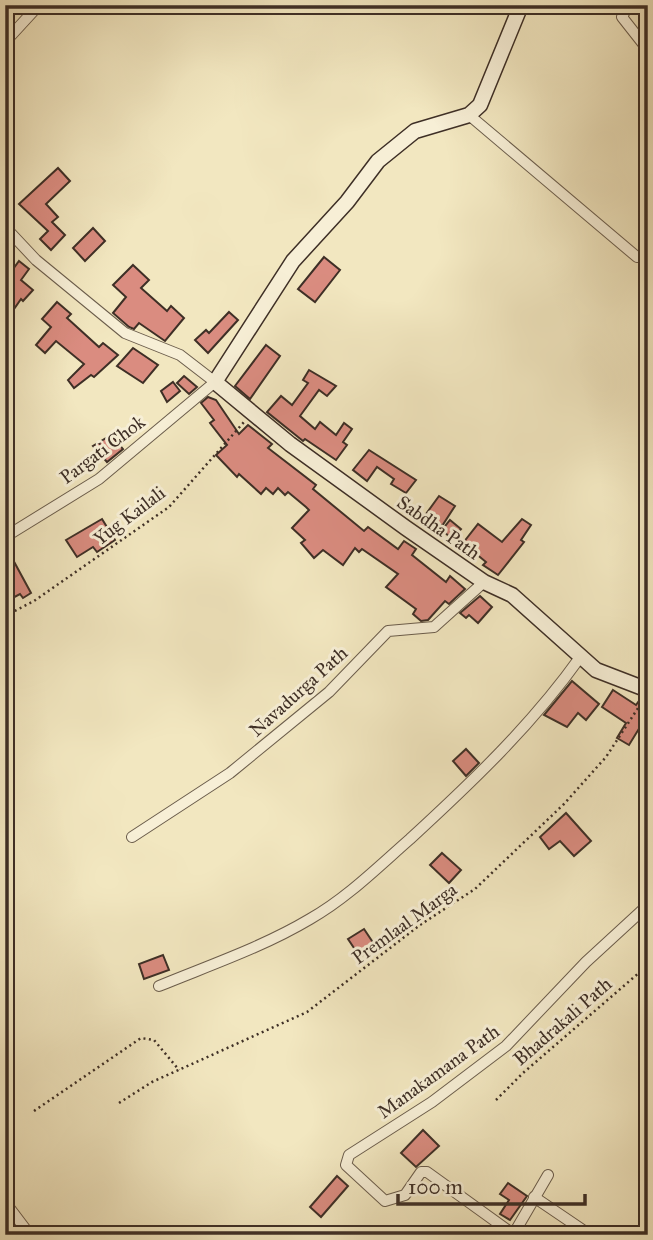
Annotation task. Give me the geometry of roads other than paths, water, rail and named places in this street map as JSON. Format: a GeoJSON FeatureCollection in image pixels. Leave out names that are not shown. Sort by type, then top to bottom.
{"type":"FeatureCollection","features":[{"type":"Feature","properties":{"kind":"street"},"geometry":{"type":"LineString","coordinates":[[5,42],[39,5]]}},
{"type":"Feature","properties":{"kind":"street"},"geometry":{"type":"LineString","coordinates":[[5,227],[36,260],[125,333],[180,355],[215,382],[293,261],[347,202],[378,161],[415,131],[469,116],[480,104],[521,5]]}},
{"type":"Feature","properties":{"kind":"street"},"geometry":{"type":"LineString","coordinates":[[628,5],[622,17],[648,50]]}},
{"type":"Feature","properties":{"kind":"street"},"geometry":{"type":"LineString","coordinates":[[469,116],[636,257]]}},
{"type":"Feature","properties":{"kind":"street","name":"Sabdha Path"},"geometry":{"type":"LineString","coordinates":[[215,382],[251,415],[484,582],[512,595],[610,678],[648,692]]}},
{"type":"Feature","properties":{"kind":"street","name":"Pargati Chok"},"geometry":{"type":"LineString","coordinates":[[5,537],[99,479],[215,382]]}},
{"type":"Feature","properties":{"kind":"street","name":"Navadurga Path"},"geometry":{"type":"LineString","coordinates":[[132,837],[230,773],[329,692],[388,631],[434,627],[484,582]]}},
{"type":"Feature","properties":{"kind":"street"},"geometry":{"type":"LineString","coordinates":[[159,986],[262,944],[311,919],[359,884],[509,745],[552,698],[581,656]]}},
{"type":"Feature","properties":{"kind":"street","name":"Manakamana Path"},"geometry":{"type":"LineString","coordinates":[[513,1235],[427,1172],[421,1172],[415,1177],[405,1195],[385,1201],[346,1165],[349,1155],[432,1102],[506,1046],[586,962],[648,905]]}},
{"type":"Feature","properties":{"kind":"street"},"geometry":{"type":"LineString","coordinates":[[513,1235],[548,1175]]}},
{"type":"Feature","properties":{"kind":"street"},"geometry":{"type":"LineString","coordinates":[[534,1196],[590,1235]]}},
{"type":"Feature","properties":{"kind":"street"},"geometry":{"type":"LineString","coordinates":[[5,1202],[30,1235]]}},
{"type":"Feature","properties":{"kind":"waterway"},"geometry":{"type":"LineString","coordinates":[[5,1222],[14,1235]]}}]}
